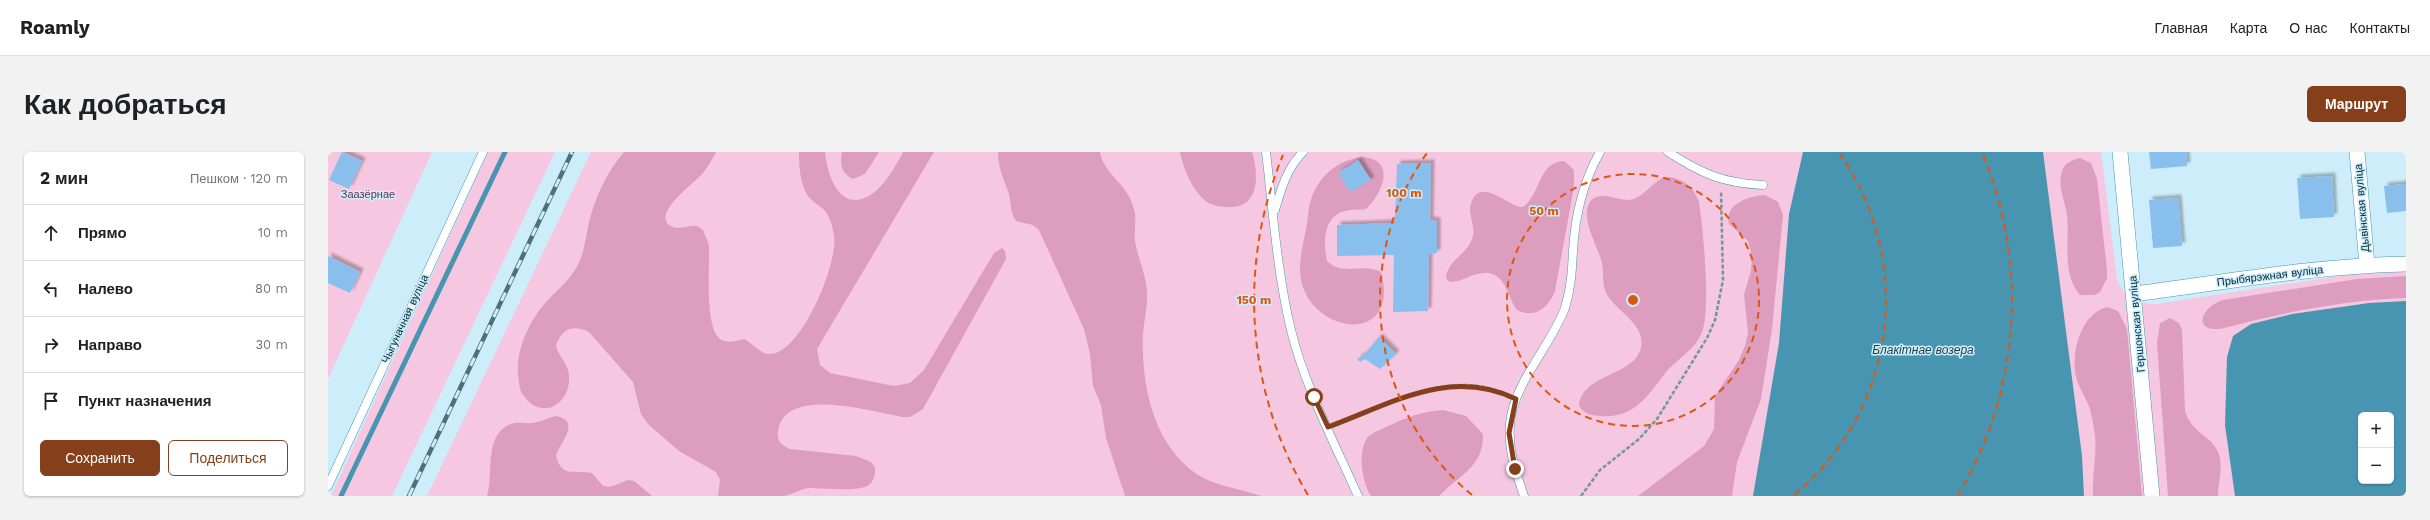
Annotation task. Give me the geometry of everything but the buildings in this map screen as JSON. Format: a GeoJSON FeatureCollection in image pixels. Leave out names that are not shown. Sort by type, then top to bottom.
{"type":"FeatureCollection","features":[{"type":"Feature","properties":{"kind":"street","name":"Гершонская вуліца"},"geometry":{"type":"LineString","coordinates":[[2120,152],[2152,496]]}},
{"type":"Feature","properties":{"kind":"street","name":"Дывінская вуліца"},"geometry":{"type":"LineString","coordinates":[[2357,152],[2366,265]]}},
{"type":"Feature","properties":{"kind":"street","name":"Прыбярэжная вуліца"},"geometry":{"type":"LineString","coordinates":[[2134,294],[2281,273],[2366,265],[2406,264]]}},
{"type":"Feature","properties":{"kind":"lane","name":"Чыгуначная вуліца"},"geometry":{"type":"LineString","coordinates":[[328,486],[483,152]]}},
{"type":"Feature","properties":{"kind":"lane"},"geometry":{"type":"LineString","coordinates":[[1266,152],[1283,295],[1291,331],[1302,366],[1358,496]]}},
{"type":"Feature","properties":{"kind":"lane"},"geometry":{"type":"LineString","coordinates":[[1274,216],[1280,191],[1289,170],[1303,152]]}},
{"type":"Feature","properties":{"kind":"lane"},"geometry":{"type":"LineString","coordinates":[[1524,496],[1515,469],[1509,433],[1516,399],[1556,329],[1565,307],[1571,287],[1575,230],[1579,206],[1591,167],[1600,152]]}},
{"type":"Feature","properties":{"kind":"lane"},"geometry":{"type":"LineString","coordinates":[[1668,152],[1686,164],[1721,179],[1734,183],[1763,185]]}},
{"type":"Feature","properties":{"kind":"path"},"geometry":{"type":"LineString","coordinates":[[1581,496],[1600,470],[1639,439],[1657,419],[1707,338],[1715,320],[1723,280],[1721,179]]}},
{"type":"Feature","properties":{"kind":"path"},"geometry":{"type":"LineString","coordinates":[[1328,427],[1421,392],[1448,386],[1468,385],[1486,387],[1516,399]]}},
{"type":"Feature","properties":{"kind":"green space","name":"Заазёрнае"},"geometry":{"type":"Polygon","coordinates":[[[328,152],[432,152],[328,379],[328,152]]]}},
{"type":"Feature","properties":{"kind":"green space"},"geometry":{"type":"Polygon","coordinates":[[[488,152],[555,152],[392,496],[331,496],[488,152]]]}},
{"type":"Feature","properties":{"kind":"green space"},"geometry":{"type":"Polygon","coordinates":[[[591,152],[2101,152],[2117,279],[2123,291],[2137,301],[2156,304],[2346,275],[2406,271],[2406,496],[427,496],[591,152]]]}},
{"type":"Feature","properties":{"kind":"shaded area"},"geometry":{"type":"Polygon","coordinates":[[[624,152],[716,152],[703,173],[669,207],[666,215],[667,222],[675,228],[697,226],[703,230],[709,245],[709,295],[712,322],[715,332],[720,339],[729,342],[744,339],[766,354],[770,354],[782,350],[794,339],[816,305],[824,285],[834,248],[834,235],[829,217],[822,208],[808,196],[803,186],[799,152],[825,152],[828,170],[836,188],[848,199],[857,200],[867,197],[878,189],[888,177],[903,152],[934,152],[817,349],[820,365],[830,373],[894,386],[910,383],[924,370],[994,253],[1002,248],[1005,251],[1006,259],[923,409],[910,417],[902,417],[852,407],[813,405],[796,409],[784,417],[778,431],[780,442],[790,449],[856,456],[871,462],[875,468],[874,478],[867,486],[855,489],[809,488],[783,496],[718,496],[720,480],[716,472],[679,451],[648,424],[641,414],[633,382],[589,332],[578,328],[573,328],[564,332],[558,340],[556,346],[569,372],[568,386],[565,395],[554,406],[546,408],[538,407],[530,403],[523,395],[519,385],[518,365],[521,346],[525,336],[534,318],[546,302],[565,283],[577,266],[583,251],[589,222],[598,194],[612,168],[624,152]]]}},
{"type":"Feature","properties":{"kind":"shaded area"},"geometry":{"type":"Polygon","coordinates":[[[842,152],[879,152],[865,174],[853,179],[846,174],[842,168],[842,152]]]}},
{"type":"Feature","properties":{"kind":"shaded area"},"geometry":{"type":"Polygon","coordinates":[[[998,152],[1100,152],[1106,167],[1128,195],[1135,214],[1135,241],[1147,292],[1143,334],[1144,373],[1153,412],[1160,431],[1170,447],[1183,462],[1198,475],[1221,485],[1261,496],[1125,496],[1106,438],[1101,405],[1093,386],[1090,354],[1084,329],[1039,230],[1033,225],[1016,221],[1014,217],[1011,210],[1009,195],[1000,168],[998,152]]]}},
{"type":"Feature","properties":{"kind":"shaded area"},"geometry":{"type":"Polygon","coordinates":[[[1180,152],[1252,152],[1256,170],[1256,180],[1252,196],[1239,206],[1220,206],[1207,202],[1197,192],[1189,179],[1180,152]]]}},
{"type":"Feature","properties":{"kind":"shaded area"},"geometry":{"type":"Polygon","coordinates":[[[1362,157],[1373,159],[1380,164],[1383,170],[1384,178],[1381,186],[1372,202],[1366,209],[1345,211],[1332,218],[1326,231],[1325,239],[1327,261],[1333,266],[1347,269],[1367,268],[1381,272],[1384,296],[1378,312],[1367,322],[1353,324],[1336,321],[1321,312],[1308,298],[1301,280],[1300,264],[1310,205],[1313,194],[1318,185],[1324,176],[1332,169],[1351,159],[1362,157]]]}},
{"type":"Feature","properties":{"kind":"shaded area"},"geometry":{"type":"Polygon","coordinates":[[[2080,158],[2091,163],[2097,179],[2107,270],[2107,278],[2100,292],[2094,295],[2080,295],[2070,277],[2068,267],[2068,225],[2060,181],[2063,169],[2066,165],[2080,158]]]}},
{"type":"Feature","properties":{"kind":"shaded area"},"geometry":{"type":"Polygon","coordinates":[[[1564,161],[1574,170],[1574,187],[1555,291],[1545,307],[1530,313],[1517,310],[1503,282],[1493,274],[1478,274],[1452,282],[1447,280],[1446,276],[1448,270],[1454,261],[1470,244],[1472,239],[1473,230],[1470,207],[1476,195],[1481,192],[1488,192],[1517,206],[1523,207],[1529,201],[1544,173],[1549,167],[1564,161]]]}},
{"type":"Feature","properties":{"kind":"shaded area"},"geometry":{"type":"Polygon","coordinates":[[[1671,177],[1682,181],[1694,191],[1699,202],[1704,248],[1706,288],[1705,321],[1702,332],[1691,349],[1666,372],[1646,397],[1631,410],[1622,414],[1611,416],[1589,414],[1584,412],[1579,405],[1583,395],[1599,380],[1630,364],[1637,357],[1641,347],[1641,338],[1634,323],[1614,304],[1605,290],[1602,263],[1588,224],[1587,209],[1590,202],[1594,198],[1598,197],[1608,196],[1627,200],[1638,197],[1660,179],[1671,177]]]}},
{"type":"Feature","properties":{"kind":"shaded area"},"geometry":{"type":"Polygon","coordinates":[[[1765,195],[1778,202],[1783,215],[1772,329],[1761,399],[1737,462],[1732,496],[1638,496],[1704,446],[1714,429],[1715,396],[1739,360],[1745,346],[1748,333],[1744,294],[1751,271],[1752,256],[1748,241],[1729,224],[1728,217],[1730,211],[1739,202],[1752,197],[1765,195]]]}},
{"type":"Feature","properties":{"kind":"shaded area"},"geometry":{"type":"Polygon","coordinates":[[[2406,276],[2406,298],[2359,301],[2312,308],[2220,329],[2211,329],[2203,323],[2205,313],[2209,308],[2215,303],[2223,300],[2357,279],[2406,276]]]}},
{"type":"Feature","properties":{"kind":"shaded area"},"geometry":{"type":"Polygon","coordinates":[[[2107,307],[2118,311],[2127,329],[2142,496],[2093,496],[2095,435],[2090,410],[2076,377],[2075,357],[2076,346],[2084,326],[2098,311],[2107,307]]]}},
{"type":"Feature","properties":{"kind":"shaded area"},"geometry":{"type":"Polygon","coordinates":[[[2170,318],[2179,323],[2182,330],[2185,411],[2192,425],[2215,446],[2220,457],[2221,468],[2218,496],[2168,496],[2157,343],[2160,323],[2170,318]]]}},
{"type":"Feature","properties":{"kind":"shaded area"},"geometry":{"type":"Polygon","coordinates":[[[1443,410],[1466,416],[1483,434],[1482,445],[1475,463],[1439,496],[1371,496],[1365,483],[1362,466],[1363,450],[1368,437],[1412,416],[1426,412],[1443,410]]]}},
{"type":"Feature","properties":{"kind":"shaded area"},"geometry":{"type":"Polygon","coordinates":[[[556,416],[564,419],[568,423],[567,433],[556,455],[561,467],[570,472],[592,473],[603,486],[610,487],[628,480],[634,481],[652,496],[487,496],[493,445],[496,436],[502,429],[514,423],[535,422],[556,416]]]}},
{"type":"Feature","properties":{"kind":"water","name":"Блакітнае возера"},"geometry":{"type":"Polygon","coordinates":[[[1803,152],[2043,152],[2082,456],[2084,496],[1753,496],[1779,343],[1789,214],[1803,152]]]}},
{"type":"Feature","properties":{"kind":"water"},"geometry":{"type":"Polygon","coordinates":[[[2406,301],[2406,496],[2235,496],[2225,425],[2227,357],[2233,336],[2251,324],[2292,314],[2369,303],[2406,301]]]}},
{"type":"Feature","properties":{"kind":"waterway"},"geometry":{"type":"LineString","coordinates":[[341,496],[505,152]]}},
{"type":"Feature","properties":{"kind":"railway"},"geometry":{"type":"LineString","coordinates":[[409,496],[572,152]]}},
{"type":"Feature","properties":{"kind":"route"},"geometry":{"type":"LineString","coordinates":[[1314,397],[1328,427],[1421,392],[1448,386],[1468,385],[1486,387],[1501,392],[1516,399],[1511,415],[1509,433],[1515,469]]}}]}
